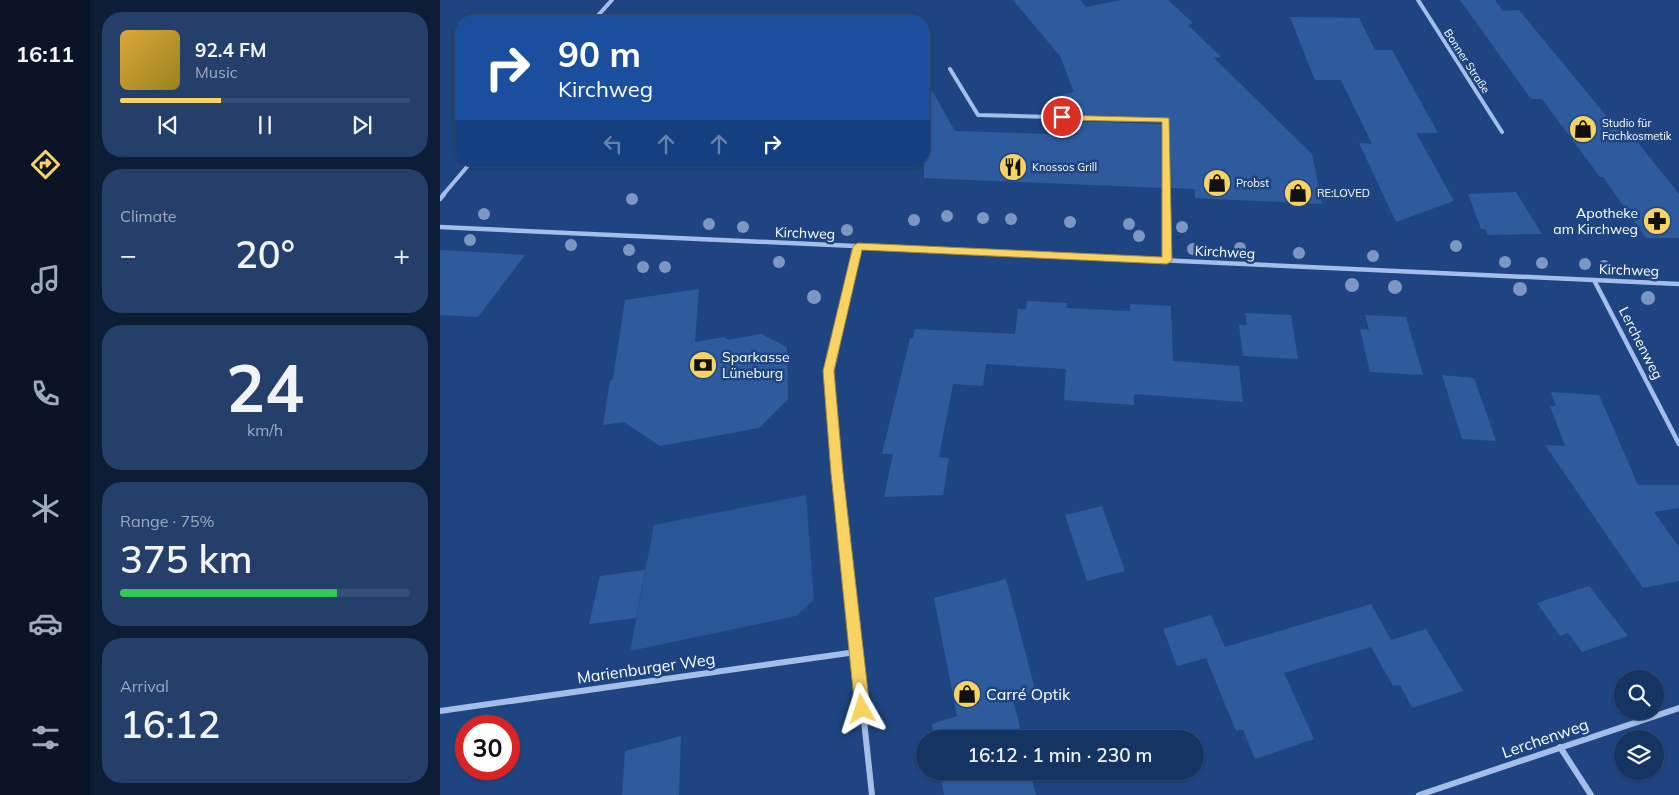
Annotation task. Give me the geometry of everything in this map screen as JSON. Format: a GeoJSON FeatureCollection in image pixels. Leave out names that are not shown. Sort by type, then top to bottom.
{"type":"FeatureCollection","features":[{"type":"Feature","properties":{"kind":"street"},"geometry":{"type":"LineString","coordinates":[[599,15],[612,0]]}},
{"type":"Feature","properties":{"kind":"street","name":"Bonner Straße"},"geometry":{"type":"LineString","coordinates":[[1418,0],[1502,132]]}},
{"type":"Feature","properties":{"kind":"street"},"geometry":{"type":"LineString","coordinates":[[950,69],[978,114],[1166,120],[1167,261]]}},
{"type":"Feature","properties":{"kind":"street"},"geometry":{"type":"LineString","coordinates":[[440,199],[467,167]]}},
{"type":"Feature","properties":{"kind":"street","name":"Kirchweg"},"geometry":{"type":"LineString","coordinates":[[440,227],[1679,284]]}},
{"type":"Feature","properties":{"kind":"street"},"geometry":{"type":"LineString","coordinates":[[858,246],[829,371],[837,473],[872,795]]}},
{"type":"Feature","properties":{"kind":"street","name":"Lerchenweg"},"geometry":{"type":"LineString","coordinates":[[1594,280],[1679,444]]}},
{"type":"Feature","properties":{"kind":"street","name":"Marienburger Weg"},"geometry":{"type":"LineString","coordinates":[[440,711],[856,652]]}},
{"type":"Feature","properties":{"kind":"street","name":"Lerchenweg"},"geometry":{"type":"LineString","coordinates":[[1419,795],[1679,708]]}},
{"type":"Feature","properties":{"kind":"street"},"geometry":{"type":"LineString","coordinates":[[1560,748],[1591,795]]}},
{"type":"Feature","properties":{"kind":"shaded area"},"geometry":{"type":"Polygon","coordinates":[[[806,495],[814,600],[796,616],[630,651],[654,525],[806,495]]]}},
{"type":"Feature","properties":{"kind":"building"},"geometry":{"type":"Polygon","coordinates":[[[1013,0],[1080,0],[1086,7],[1121,0],[1168,0],[1193,23],[1188,25],[1221,57],[1214,58],[1312,154],[1322,204],[1195,198],[1195,189],[1171,188],[1169,118],[1063,114],[1052,97],[1074,92],[1060,56],[1013,0]]]}},
{"type":"Feature","properties":{"kind":"building"},"geometry":{"type":"Polygon","coordinates":[[[1460,0],[1495,0],[1503,11],[1519,10],[1626,140],[1635,139],[1679,194],[1679,238],[1646,238],[1603,177],[1600,177],[1542,99],[1531,99],[1460,0]]]}},
{"type":"Feature","properties":{"kind":"building"},"geometry":{"type":"Polygon","coordinates":[[[1290,17],[1359,18],[1375,50],[1392,50],[1438,133],[1416,133],[1454,201],[1396,222],[1359,143],[1372,144],[1341,80],[1315,80],[1290,17]]]}},
{"type":"Feature","properties":{"kind":"building"},"geometry":{"type":"Polygon","coordinates":[[[930,87],[955,131],[1078,135],[1069,121],[1162,124],[1163,188],[924,178],[924,167],[930,167],[930,87]]]}},
{"type":"Feature","properties":{"kind":"building"},"geometry":{"type":"Polygon","coordinates":[[[1516,192],[1542,234],[1488,235],[1485,229],[1481,229],[1468,194],[1516,192]]]}},
{"type":"Feature","properties":{"kind":"building"},"geometry":{"type":"Polygon","coordinates":[[[440,250],[525,255],[478,317],[440,315],[440,250]]]}},
{"type":"Feature","properties":{"kind":"building","name":"Sparkasse Lüneburg"},"geometry":{"type":"Polygon","coordinates":[[[699,289],[695,342],[724,337],[728,340],[761,334],[787,347],[788,399],[759,428],[660,446],[624,422],[603,425],[610,381],[613,379],[625,300],[699,289]]]}},
{"type":"Feature","properties":{"kind":"building"},"geometry":{"type":"Polygon","coordinates":[[[1027,301],[1067,303],[1066,308],[1130,311],[1130,304],[1171,306],[1173,361],[1239,366],[1243,402],[1134,394],[1134,405],[1064,400],[1066,369],[986,364],[983,386],[953,384],[939,457],[949,458],[943,495],[884,497],[893,454],[882,454],[910,338],[913,338],[915,329],[1015,334],[1018,309],[1026,309],[1027,301]]]}},
{"type":"Feature","properties":{"kind":"building"},"geometry":{"type":"Polygon","coordinates":[[[1245,313],[1291,315],[1298,359],[1243,356],[1239,325],[1247,325],[1245,313]]]}},
{"type":"Feature","properties":{"kind":"building"},"geometry":{"type":"Polygon","coordinates":[[[1365,315],[1406,317],[1423,375],[1370,372],[1360,329],[1369,330],[1365,315]]]}},
{"type":"Feature","properties":{"kind":"building"},"geometry":{"type":"Polygon","coordinates":[[[1442,375],[1474,378],[1496,441],[1462,439],[1442,375]]]}},
{"type":"Feature","properties":{"kind":"building"},"geometry":{"type":"Polygon","coordinates":[[[1551,392],[1599,395],[1638,485],[1679,485],[1679,508],[1654,512],[1679,547],[1679,581],[1643,588],[1545,445],[1565,446],[1550,406],[1556,406],[1551,392]]]}},
{"type":"Feature","properties":{"kind":"building"},"geometry":{"type":"Polygon","coordinates":[[[1102,506],[1125,571],[1087,581],[1065,515],[1102,506]]]}},
{"type":"Feature","properties":{"kind":"building"},"geometry":{"type":"Polygon","coordinates":[[[645,570],[636,618],[589,624],[600,576],[645,570]]]}},
{"type":"Feature","properties":{"kind":"building"},"geometry":{"type":"Polygon","coordinates":[[[1006,579],[1036,693],[1013,700],[1021,730],[933,730],[932,724],[957,716],[934,598],[1006,579]]]}},
{"type":"Feature","properties":{"kind":"building"},"geometry":{"type":"Polygon","coordinates":[[[1589,586],[1628,636],[1582,652],[1568,633],[1560,636],[1537,603],[1589,586]]]}},
{"type":"Feature","properties":{"kind":"building"},"geometry":{"type":"Polygon","coordinates":[[[1371,604],[1391,640],[1426,629],[1463,691],[1412,708],[1400,685],[1393,686],[1371,647],[1284,673],[1314,739],[1255,759],[1243,729],[1236,731],[1206,658],[1177,666],[1163,629],[1211,615],[1225,647],[1371,604]]]}},
{"type":"Feature","properties":{"kind":"building"},"geometry":{"type":"Polygon","coordinates":[[[681,736],[679,795],[622,795],[625,751],[681,736]]]}},
{"type":"Feature","properties":{"kind":"building"},"geometry":{"type":"Polygon","coordinates":[[[942,780],[1032,780],[1036,795],[944,795],[942,780]]]}},
{"type":"Feature","properties":{"kind":"place","name":"Studio für Fachkosmetik"},"geometry":{"type":"Point","coordinates":[1583,129]}},
{"type":"Feature","properties":{"kind":"place","name":"Knossos Grill"},"geometry":{"type":"Point","coordinates":[1013,167]}},
{"type":"Feature","properties":{"kind":"place","name":"Probst"},"geometry":{"type":"Point","coordinates":[1217,183]}},
{"type":"Feature","properties":{"kind":"place","name":"RE:LOVED"},"geometry":{"type":"Point","coordinates":[1298,193]}},
{"type":"Feature","properties":{"kind":"place","name":"Apotheke am Kirchweg"},"geometry":{"type":"Point","coordinates":[1657,221]}},
{"type":"Feature","properties":{"kind":"place","name":"Sparkasse Lüneburg"},"geometry":{"type":"Point","coordinates":[703,365]}},
{"type":"Feature","properties":{"kind":"place","name":"Carré Optik"},"geometry":{"type":"Point","coordinates":[967,694]}},
{"type":"Feature","properties":{"kind":"route"},"geometry":{"type":"LineString","coordinates":[[862,709],[837,473],[829,371],[858,246],[1167,261],[1166,120],[1062,117]]}}]}
